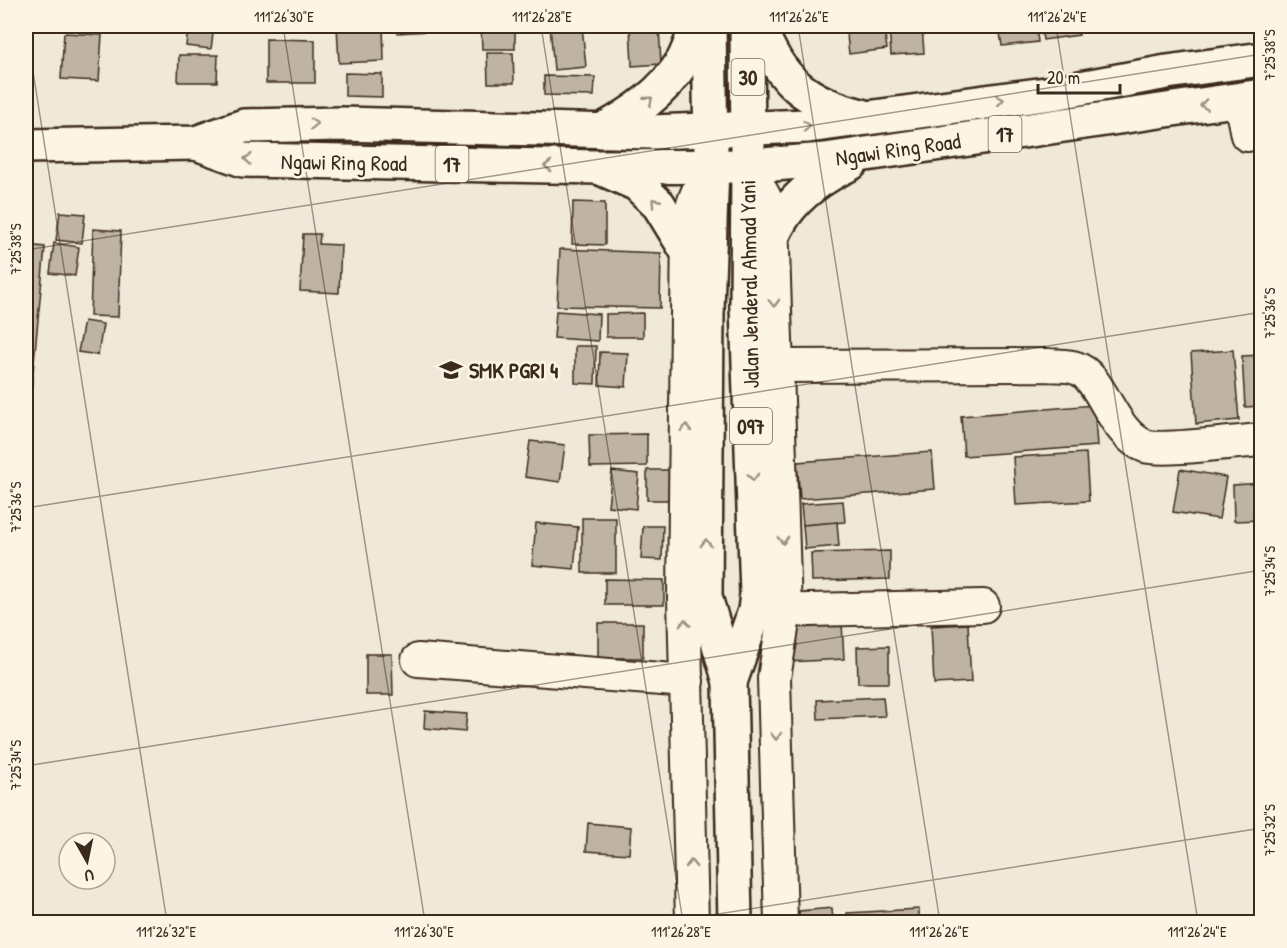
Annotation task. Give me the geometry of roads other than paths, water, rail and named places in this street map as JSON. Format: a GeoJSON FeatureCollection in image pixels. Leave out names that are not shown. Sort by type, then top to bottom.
{"type":"FeatureCollection","features":[{"type":"Feature","properties":{"kind":"main road"},"geometry":{"type":"LineString","coordinates":[[600,132],[625,118],[658,93],[684,58],[697,26]]}},
{"type":"Feature","properties":{"kind":"main road","name":"Jalan Jenderal Ahmad Yani"},"geometry":{"type":"LineString","coordinates":[[709,26],[712,166],[707,310],[705,597],[730,682],[735,922]]}},
{"type":"Feature","properties":{"kind":"main road","name":"Jalan Jenderal Ahmad Yani"},"geometry":{"type":"LineString","coordinates":[[730,682],[770,610],[757,594],[747,306],[749,129],[747,26]]}},
{"type":"Feature","properties":{"kind":"main road"},"geometry":{"type":"LineString","coordinates":[[759,26],[773,40],[792,81],[810,97],[833,109],[868,117]]}},
{"type":"Feature","properties":{"kind":"main road","name":"Ngawi Ring Road"},"geometry":{"type":"LineString","coordinates":[[749,129],[830,124],[1053,93],[1167,72],[1262,59]]}},
{"type":"Feature","properties":{"kind":"main road","name":"Ngawi Ring Road"},"geometry":{"type":"LineString","coordinates":[[748,166],[813,161],[1251,98]]}},
{"type":"Feature","properties":{"kind":"main road","name":"Ngawi Ring Road"},"geometry":{"type":"LineString","coordinates":[[26,146],[196,143],[244,126],[340,124],[600,132],[711,129]]}},
{"type":"Feature","properties":{"kind":"main road","name":"17"},"geometry":{"type":"LineString","coordinates":[[711,129],[749,129]]}},
{"type":"Feature","properties":{"kind":"main road","name":"Ngawi Ring Road"},"geometry":{"type":"LineString","coordinates":[[196,143],[243,160],[597,167],[712,166]]}},
{"type":"Feature","properties":{"kind":"main road"},"geometry":{"type":"LineString","coordinates":[[747,306],[772,234],[780,219],[801,193],[824,176],[872,153]]}},
{"type":"Feature","properties":{"kind":"main road","name":"17"},"geometry":{"type":"LineString","coordinates":[[712,166],[748,166]]}},
{"type":"Feature","properties":{"kind":"main road"},"geometry":{"type":"LineString","coordinates":[[597,167],[637,184],[658,205],[688,250],[699,273],[707,310]]}},
{"type":"Feature","properties":{"kind":"street"},"geometry":{"type":"LineString","coordinates":[[1247,135],[1251,98]]}},
{"type":"Feature","properties":{"kind":"street"},"geometry":{"type":"LineString","coordinates":[[692,922],[684,598],[688,224],[692,203],[700,184],[712,166]]}},
{"type":"Feature","properties":{"kind":"street"},"geometry":{"type":"LineString","coordinates":[[748,166],[766,200],[772,219],[776,366],[770,610],[781,922]]}},
{"type":"Feature","properties":{"kind":"street"},"geometry":{"type":"LineString","coordinates":[[776,366],[1048,365],[1077,368],[1091,379],[1126,434],[1147,447],[1262,440]]}},
{"type":"Feature","properties":{"kind":"street"},"geometry":{"type":"LineString","coordinates":[[770,610],[983,606]]}},
{"type":"Feature","properties":{"kind":"street"},"geometry":{"type":"LineString","coordinates":[[418,660],[687,681]]}},
{"type":"Feature","properties":{"kind":"place","name":"SMK PGRI 4"},"geometry":{"type":"Point","coordinates":[451,370]}}]}
